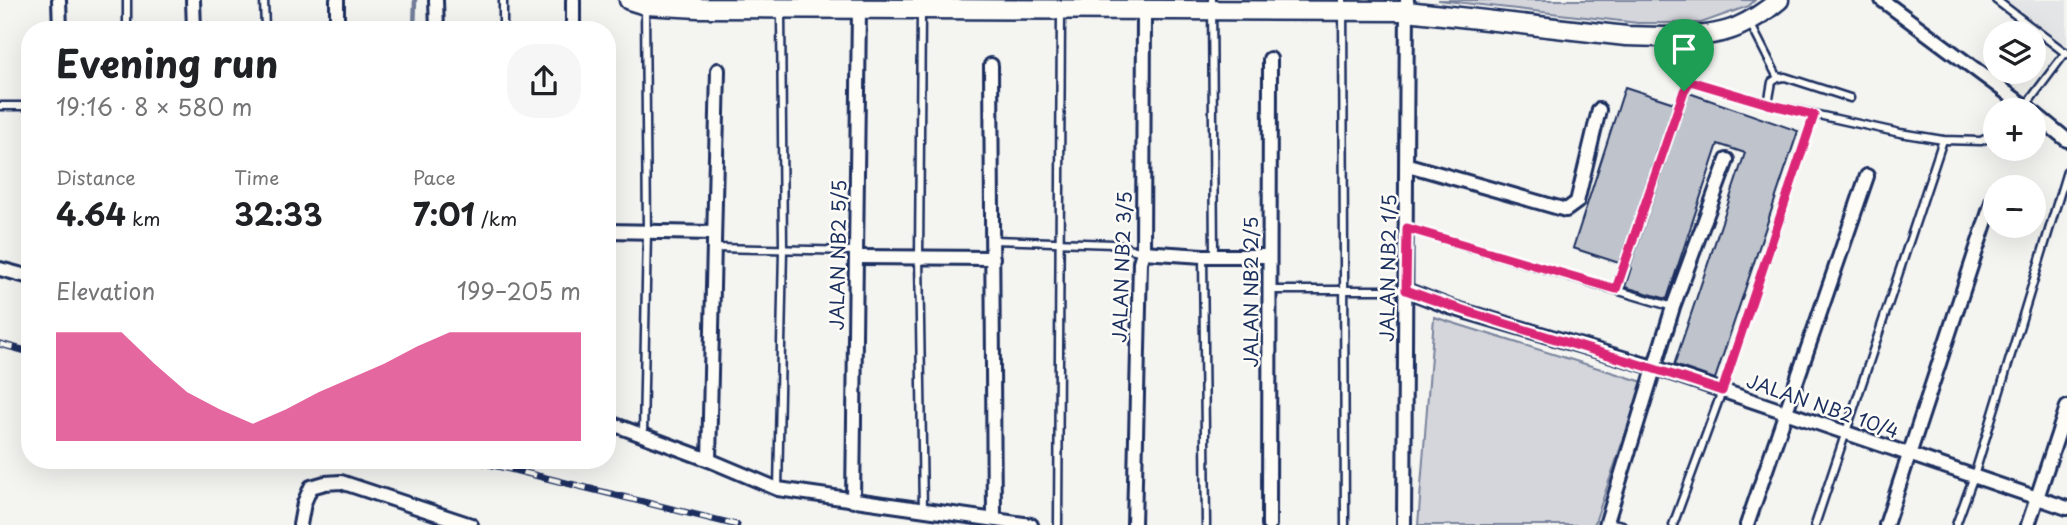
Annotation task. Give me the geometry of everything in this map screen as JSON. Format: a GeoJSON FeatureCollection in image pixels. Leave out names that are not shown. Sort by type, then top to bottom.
{"type":"FeatureCollection","features":[{"type":"Feature","properties":{"kind":"street"},"geometry":{"type":"LineString","coordinates":[[59,0],[60,21]]}},
{"type":"Feature","properties":{"kind":"street"},"geometry":{"type":"LineString","coordinates":[[193,0],[194,21]]}},
{"type":"Feature","properties":{"kind":"street"},"geometry":{"type":"LineString","coordinates":[[337,0],[337,21]]}},
{"type":"Feature","properties":{"kind":"street"},"geometry":{"type":"LineString","coordinates":[[436,0],[437,21]]}},
{"type":"Feature","properties":{"kind":"street"},"geometry":{"type":"LineString","coordinates":[[573,0],[573,21]]}},
{"type":"Feature","properties":{"kind":"street"},"geometry":{"type":"LineString","coordinates":[[637,3],[859,9],[994,5],[1144,10],[1212,5],[1407,6],[1626,36],[1660,38],[1697,36],[1734,29],[1759,16],[1779,0]]}},
{"type":"Feature","properties":{"kind":"street"},"geometry":{"type":"LineString","coordinates":[[1882,0],[2012,98]]}},
{"type":"Feature","properties":{"kind":"street","name":"JALAN NB2 1/5"},"geometry":{"type":"LineString","coordinates":[[1404,525],[1407,6]]}},
{"type":"Feature","properties":{"kind":"street","name":"JALAN NB2 5/5"},"geometry":{"type":"LineString","coordinates":[[853,501],[859,9]]}},
{"type":"Feature","properties":{"kind":"street","name":"JALAN NB2 3/5"},"geometry":{"type":"LineString","coordinates":[[1134,525],[1140,262],[1143,252],[1144,10]]}},
{"type":"Feature","properties":{"kind":"street","name":"JALAN NB2 2/5"},"geometry":{"type":"LineString","coordinates":[[1269,525],[1270,59]]}},
{"type":"Feature","properties":{"kind":"street"},"geometry":{"type":"LineString","coordinates":[[991,65],[994,520]]}},
{"type":"Feature","properties":{"kind":"street"},"geometry":{"type":"LineString","coordinates":[[709,460],[718,70]]}},
{"type":"Feature","properties":{"kind":"street"},"geometry":{"type":"LineString","coordinates":[[1408,165],[1566,210],[1577,202],[1598,110]]}},
{"type":"Feature","properties":{"kind":"street"},"geometry":{"type":"LineString","coordinates":[[2046,124],[2067,140]]}},
{"type":"Feature","properties":{"kind":"street"},"geometry":{"type":"LineString","coordinates":[[1607,523],[1673,307],[1727,160]]}},
{"type":"Feature","properties":{"kind":"street"},"geometry":{"type":"LineString","coordinates":[[1748,525],[1867,176]]}},
{"type":"Feature","properties":{"kind":"street"},"geometry":{"type":"LineString","coordinates":[[1886,525],[1983,229]]}},
{"type":"Feature","properties":{"kind":"street"},"geometry":{"type":"LineString","coordinates":[[616,231],[714,233]]}},
{"type":"Feature","properties":{"kind":"street"},"geometry":{"type":"LineString","coordinates":[[1143,252],[1269,257]]}},
{"type":"Feature","properties":{"kind":"street"},"geometry":{"type":"LineString","coordinates":[[857,254],[993,258]]}},
{"type":"Feature","properties":{"kind":"street"},"geometry":{"type":"LineString","coordinates":[[0,269],[21,275]]}},
{"type":"Feature","properties":{"kind":"street","name":"JALAN NB2 10/4"},"geometry":{"type":"LineString","coordinates":[[1406,290],[1450,307],[1656,368],[2067,508]]}},
{"type":"Feature","properties":{"kind":"street"},"geometry":{"type":"LineString","coordinates":[[2028,525],[2067,407]]}},
{"type":"Feature","properties":{"kind":"street"},"geometry":{"type":"LineString","coordinates":[[616,425],[778,489],[1031,525]]}},
{"type":"Feature","properties":{"kind":"street"},"geometry":{"type":"LineString","coordinates":[[300,525],[304,503],[311,487],[341,482],[471,525]]}},
{"type":"Feature","properties":{"kind":"lane"},"geometry":{"type":"LineString","coordinates":[[127,0],[127,21]]}},
{"type":"Feature","properties":{"kind":"lane"},"geometry":{"type":"LineString","coordinates":[[264,0],[265,21]]}},
{"type":"Feature","properties":{"kind":"lane"},"geometry":{"type":"LineString","coordinates":[[503,0],[503,21]]}},
{"type":"Feature","properties":{"kind":"lane"},"geometry":{"type":"LineString","coordinates":[[1996,0],[2066,52],[2036,98]]}},
{"type":"Feature","properties":{"kind":"lane"},"geometry":{"type":"LineString","coordinates":[[637,3],[646,232],[643,435]]}},
{"type":"Feature","properties":{"kind":"lane"},"geometry":{"type":"LineString","coordinates":[[1206,525],[1212,5]]}},
{"type":"Feature","properties":{"kind":"lane"},"geometry":{"type":"LineString","coordinates":[[1343,5],[1345,525]]}},
{"type":"Feature","properties":{"kind":"lane"},"geometry":{"type":"LineString","coordinates":[[771,6],[783,249],[778,489]]}},
{"type":"Feature","properties":{"kind":"lane"},"geometry":{"type":"LineString","coordinates":[[916,6],[923,510]]}},
{"type":"Feature","properties":{"kind":"lane"},"geometry":{"type":"LineString","coordinates":[[1058,525],[1060,242],[1066,6]]}},
{"type":"Feature","properties":{"kind":"lane"},"geometry":{"type":"LineString","coordinates":[[1749,22],[1777,78]]}},
{"type":"Feature","properties":{"kind":"lane"},"geometry":{"type":"LineString","coordinates":[[1768,104],[1772,82],[1785,77],[1850,98]]}},
{"type":"Feature","properties":{"kind":"lane"},"geometry":{"type":"LineString","coordinates":[[1616,289],[1684,91],[1690,81],[1814,115],[1943,140],[1983,140]]}},
{"type":"Feature","properties":{"kind":"lane"},"geometry":{"type":"LineString","coordinates":[[0,106],[21,106]]}},
{"type":"Feature","properties":{"kind":"lane"},"geometry":{"type":"LineString","coordinates":[[1674,525],[1722,391],[1814,115]]}},
{"type":"Feature","properties":{"kind":"lane"},"geometry":{"type":"LineString","coordinates":[[1815,525],[1943,140]]}},
{"type":"Feature","properties":{"kind":"lane"},"geometry":{"type":"LineString","coordinates":[[1956,525],[1975,476],[2067,171]]}},
{"type":"Feature","properties":{"kind":"lane"},"geometry":{"type":"LineString","coordinates":[[1407,228],[1673,307]]}},
{"type":"Feature","properties":{"kind":"lane"},"geometry":{"type":"LineString","coordinates":[[992,240],[1114,244],[1143,252]]}},
{"type":"Feature","properties":{"kind":"lane"},"geometry":{"type":"LineString","coordinates":[[714,248],[857,254]]}},
{"type":"Feature","properties":{"kind":"lane"},"geometry":{"type":"LineString","coordinates":[[1269,290],[1406,290]]}},
{"type":"Feature","properties":{"kind":"lane"},"geometry":{"type":"LineString","coordinates":[[1607,523],[1622,525]]}},
{"type":"Feature","properties":{"kind":"shaded area"},"geometry":{"type":"Polygon","coordinates":[[[1438,0],[1755,0],[1749,6],[1701,23],[1638,23],[1438,0]]]}},
{"type":"Feature","properties":{"kind":"shaded area"},"geometry":{"type":"Polygon","coordinates":[[[2001,0],[2067,0],[2067,51],[2046,35],[2046,21],[2028,21],[2001,0]]]}},
{"type":"Feature","properties":{"kind":"shaded area"},"geometry":{"type":"Polygon","coordinates":[[[1434,317],[1643,382],[1594,525],[1418,525],[1434,317]]]}},
{"type":"Feature","properties":{"kind":"building"},"geometry":{"type":"Polygon","coordinates":[[[1625,87],[1674,103],[1619,263],[1573,248],[1625,87]]]}},
{"type":"Feature","properties":{"kind":"building"},"geometry":{"type":"Polygon","coordinates":[[[1689,93],[1798,131],[1715,379],[1674,365],[1745,153],[1718,144],[1667,299],[1625,287],[1689,93]]]}},
{"type":"Feature","properties":{"kind":"waterway"},"geometry":{"type":"LineString","coordinates":[[414,21],[415,0]]}},
{"type":"Feature","properties":{"kind":"railway"},"geometry":{"type":"LineString","coordinates":[[0,344],[21,350]]}},
{"type":"Feature","properties":{"kind":"railway"},"geometry":{"type":"LineString","coordinates":[[510,469],[737,525]]}},
{"type":"Feature","properties":{"kind":"route"},"geometry":{"type":"LineString","coordinates":[[1690,81],[1814,115],[1722,391],[1656,368],[1450,307],[1406,290],[1407,228],[1616,289],[1684,91],[1690,81]]}}]}
